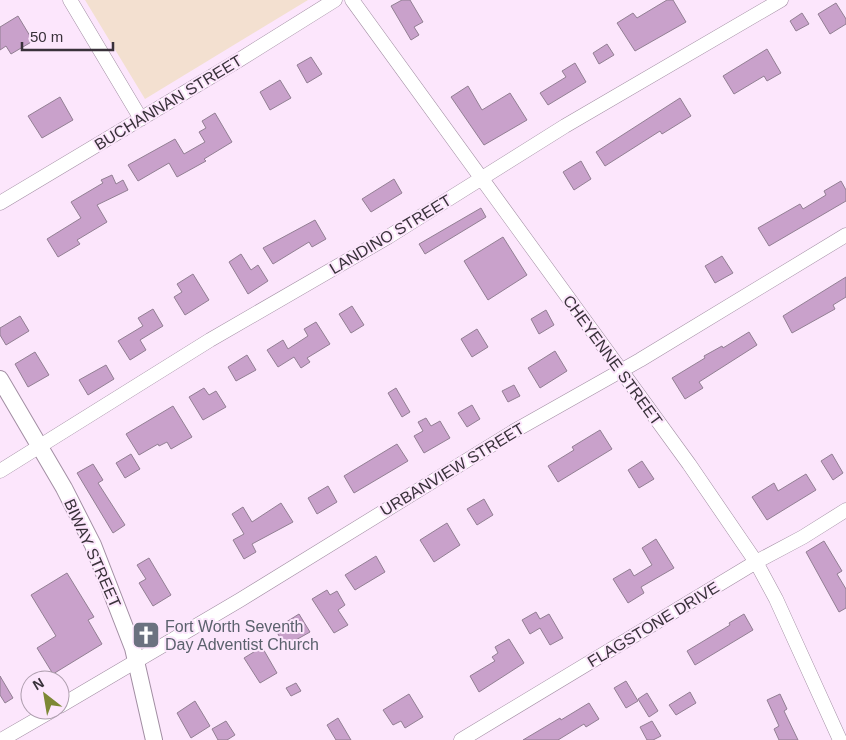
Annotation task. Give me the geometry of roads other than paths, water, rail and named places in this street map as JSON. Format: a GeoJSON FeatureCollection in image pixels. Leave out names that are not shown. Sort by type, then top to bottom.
{"type":"FeatureCollection","features":[{"type":"Feature","properties":{"kind":"street"},"geometry":{"type":"LineString","coordinates":[[70,0],[141,118]]}},
{"type":"Feature","properties":{"kind":"street","name":"BUCHANNAN STREET"},"geometry":{"type":"LineString","coordinates":[[0,203],[239,60],[335,0]]}},
{"type":"Feature","properties":{"kind":"street","name":"CHEYENNE STREET"},"geometry":{"type":"LineString","coordinates":[[352,0],[689,464],[756,562],[776,599],[840,740]]}},
{"type":"Feature","properties":{"kind":"street","name":"LANDINO STREET"},"geometry":{"type":"LineString","coordinates":[[0,471],[210,340],[388,237],[573,122],[781,0]]}},
{"type":"Feature","properties":{"kind":"street","name":"URBANVIEW STREET"},"geometry":{"type":"LineString","coordinates":[[70,700],[240,600],[516,430],[621,371],[846,235]]}},
{"type":"Feature","properties":{"kind":"street","name":"BIWAY STREET"},"geometry":{"type":"LineString","coordinates":[[0,379],[64,488],[93,545],[133,648],[154,740]]}},
{"type":"Feature","properties":{"kind":"street","name":"FLAGSTONE DRIVE"},"geometry":{"type":"LineString","coordinates":[[461,740],[756,562],[804,537],[846,510]]}},
{"type":"Feature","properties":{"kind":"street"},"geometry":{"type":"LineString","coordinates":[[2,740],[35,720]]}},
{"type":"Feature","properties":{"kind":"street"},"geometry":{"type":"LineString","coordinates":[[840,740],[846,736]]}},
{"type":"Feature","properties":{"kind":"place","name":"Fort Worth Seventh Day Adventist Church"},"geometry":{"type":"Point","coordinates":[146,635]}}]}
